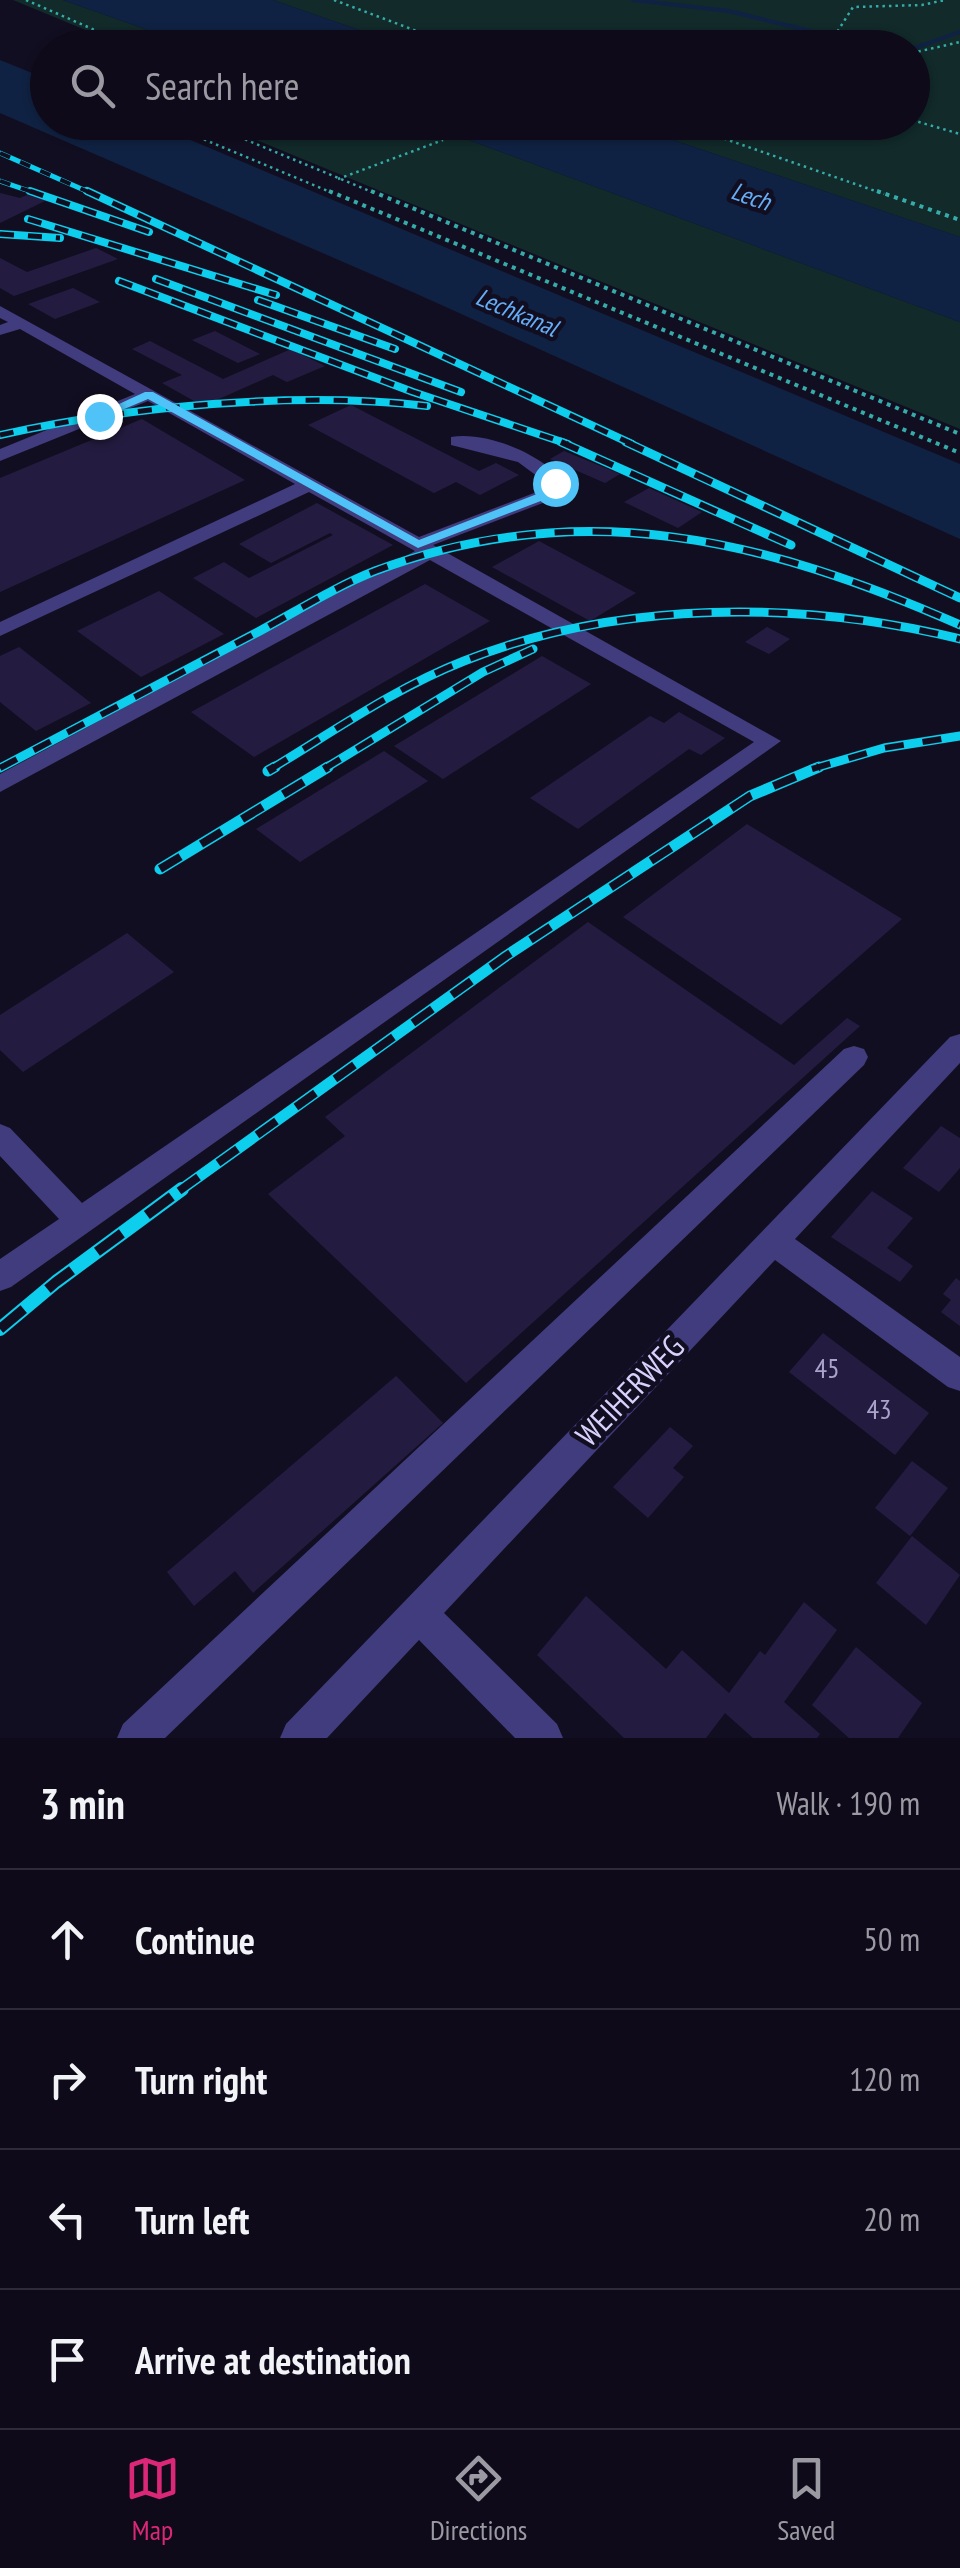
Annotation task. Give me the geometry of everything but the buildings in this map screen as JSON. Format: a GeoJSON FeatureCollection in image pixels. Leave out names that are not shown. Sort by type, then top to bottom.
{"type":"FeatureCollection","features":[{"type":"Feature","properties":{"kind":"street"},"geometry":{"type":"LineString","coordinates":[[0,1277],[770,741],[149,394],[7,321]]}},
{"type":"Feature","properties":{"kind":"street"},"geometry":{"type":"LineString","coordinates":[[0,456],[149,394]]}},
{"type":"Feature","properties":{"kind":"street"},"geometry":{"type":"LineString","coordinates":[[0,784],[424,548],[541,497],[555,483],[541,466],[524,457],[457,441]]}},
{"type":"Feature","properties":{"kind":"street"},"geometry":{"type":"LineString","coordinates":[[0,630],[310,484]]}},
{"type":"Feature","properties":{"kind":"street","name":"WEIHERWEG"},"geometry":{"type":"LineString","coordinates":[[300,1738],[960,1045]]}},
{"type":"Feature","properties":{"kind":"street"},"geometry":{"type":"LineString","coordinates":[[137,1738],[854,1056]]}},
{"type":"Feature","properties":{"kind":"street"},"geometry":{"type":"LineString","coordinates":[[0,1136],[79,1220]]}},
{"type":"Feature","properties":{"kind":"street"},"geometry":{"type":"LineString","coordinates":[[773,1241],[960,1376]]}},
{"type":"Feature","properties":{"kind":"street"},"geometry":{"type":"LineString","coordinates":[[418,1614],[542,1738]]}},
{"type":"Feature","properties":{"kind":"path"},"geometry":{"type":"LineString","coordinates":[[26,0],[95,30]]}},
{"type":"Feature","properties":{"kind":"path"},"geometry":{"type":"LineString","coordinates":[[334,0],[414,30]]}},
{"type":"Feature","properties":{"kind":"path"},"geometry":{"type":"LineString","coordinates":[[847,0],[922,5],[946,0]]}},
{"type":"Feature","properties":{"kind":"path"},"geometry":{"type":"LineString","coordinates":[[838,30],[848,10],[872,4]]}},
{"type":"Feature","properties":{"kind":"path"},"geometry":{"type":"LineString","coordinates":[[930,49],[960,42]]}},
{"type":"Feature","properties":{"kind":"path"},"geometry":{"type":"LineString","coordinates":[[930,125],[960,132]]}},
{"type":"Feature","properties":{"kind":"path"},"geometry":{"type":"LineString","coordinates":[[205,140],[960,453]]}},
{"type":"Feature","properties":{"kind":"path"},"geometry":{"type":"LineString","coordinates":[[246,140],[960,434]]}},
{"type":"Feature","properties":{"kind":"path"},"geometry":{"type":"LineString","coordinates":[[338,179],[443,140]]}},
{"type":"Feature","properties":{"kind":"path"},"geometry":{"type":"LineString","coordinates":[[726,140],[960,220]]}},
{"type":"Feature","properties":{"kind":"green space"},"geometry":{"type":"Polygon","coordinates":[[[13,0],[63,0],[148,30],[86,30],[13,0]]]}},
{"type":"Feature","properties":{"kind":"green space"},"geometry":{"type":"Polygon","coordinates":[[[273,0],[960,0],[960,237],[673,140],[930,140],[930,30],[359,30],[273,0]]]}},
{"type":"Feature","properties":{"kind":"green space"},"geometry":{"type":"Polygon","coordinates":[[[256,140],[469,140],[960,322],[960,429],[256,140]]]}},
{"type":"Feature","properties":{"kind":"water"},"geometry":{"type":"Polygon","coordinates":[[[63,0],[273,0],[359,30],[148,30],[63,0]]]}},
{"type":"Feature","properties":{"kind":"water"},"geometry":{"type":"Polygon","coordinates":[[[0,60],[30,72],[30,126],[0,113],[0,60]]]}},
{"type":"Feature","properties":{"kind":"water","name":"Lechkanal"},"geometry":{"type":"Polygon","coordinates":[[[62,140],[190,140],[960,464],[960,539],[417,294],[62,140]]]}},
{"type":"Feature","properties":{"kind":"water","name":"Lech"},"geometry":{"type":"Polygon","coordinates":[[[469,140],[673,140],[960,237],[960,322],[469,140]]]}},
{"type":"Feature","properties":{"kind":"waterway"},"geometry":{"type":"LineString","coordinates":[[633,0],[729,11],[807,30]]}},
{"type":"Feature","properties":{"kind":"waterway"},"geometry":{"type":"LineString","coordinates":[[930,43],[960,32]]}},
{"type":"Feature","properties":{"kind":"railway"},"geometry":{"type":"LineString","coordinates":[[0,153],[93,194]]}},
{"type":"Feature","properties":{"kind":"railway"},"geometry":{"type":"LineString","coordinates":[[0,181],[38,194]]}},
{"type":"Feature","properties":{"kind":"railway"},"geometry":{"type":"LineString","coordinates":[[30,191],[149,232]]}},
{"type":"Feature","properties":{"kind":"railway"},"geometry":{"type":"LineString","coordinates":[[87,191],[632,444]]}},
{"type":"Feature","properties":{"kind":"railway"},"geometry":{"type":"LineString","coordinates":[[28,219],[276,295]]}},
{"type":"Feature","properties":{"kind":"railway"},"geometry":{"type":"LineString","coordinates":[[0,234],[60,238]]}},
{"type":"Feature","properties":{"kind":"railway"},"geometry":{"type":"LineString","coordinates":[[156,279],[461,392]]}},
{"type":"Feature","properties":{"kind":"railway"},"geometry":{"type":"LineString","coordinates":[[119,281],[413,392],[568,444]]}},
{"type":"Feature","properties":{"kind":"railway"},"geometry":{"type":"LineString","coordinates":[[258,300],[395,349]]}},
{"type":"Feature","properties":{"kind":"railway"},"geometry":{"type":"LineString","coordinates":[[0,435],[103,416],[213,404],[323,400],[427,406]]}},
{"type":"Feature","properties":{"kind":"railway"},"geometry":{"type":"LineString","coordinates":[[561,442],[791,545]]}},
{"type":"Feature","properties":{"kind":"railway"},"geometry":{"type":"LineString","coordinates":[[626,442],[960,598]]}},
{"type":"Feature","properties":{"kind":"railway"},"geometry":{"type":"LineString","coordinates":[[0,768],[360,577],[451,548],[526,535],[599,532],[672,537],[744,550],[816,569],[960,625]]}},
{"type":"Feature","properties":{"kind":"railway"},"geometry":{"type":"LineString","coordinates":[[271,769],[438,672],[523,641],[584,626],[710,612],[774,613],[837,617],[960,639]]}},
{"type":"Feature","properties":{"kind":"railway"},"geometry":{"type":"LineString","coordinates":[[324,769],[483,672],[533,649]]}},
{"type":"Feature","properties":{"kind":"railway"},"geometry":{"type":"LineString","coordinates":[[812,769],[884,748],[960,736]]}},
{"type":"Feature","properties":{"kind":"railway"},"geometry":{"type":"LineString","coordinates":[[268,771],[275,767]]}},
{"type":"Feature","properties":{"kind":"railway"},"geometry":{"type":"LineString","coordinates":[[160,869],[328,767]]}},
{"type":"Feature","properties":{"kind":"railway"},"geometry":{"type":"LineString","coordinates":[[179,1191],[506,956],[750,796],[819,767]]}},
{"type":"Feature","properties":{"kind":"railway"},"geometry":{"type":"LineString","coordinates":[[0,1329],[56,1282],[182,1189]]}},
{"type":"Feature","properties":{"kind":"route"},"geometry":{"type":"LineString","coordinates":[[99,416],[149,394],[418,544],[541,497],[555,483]]}}]}
